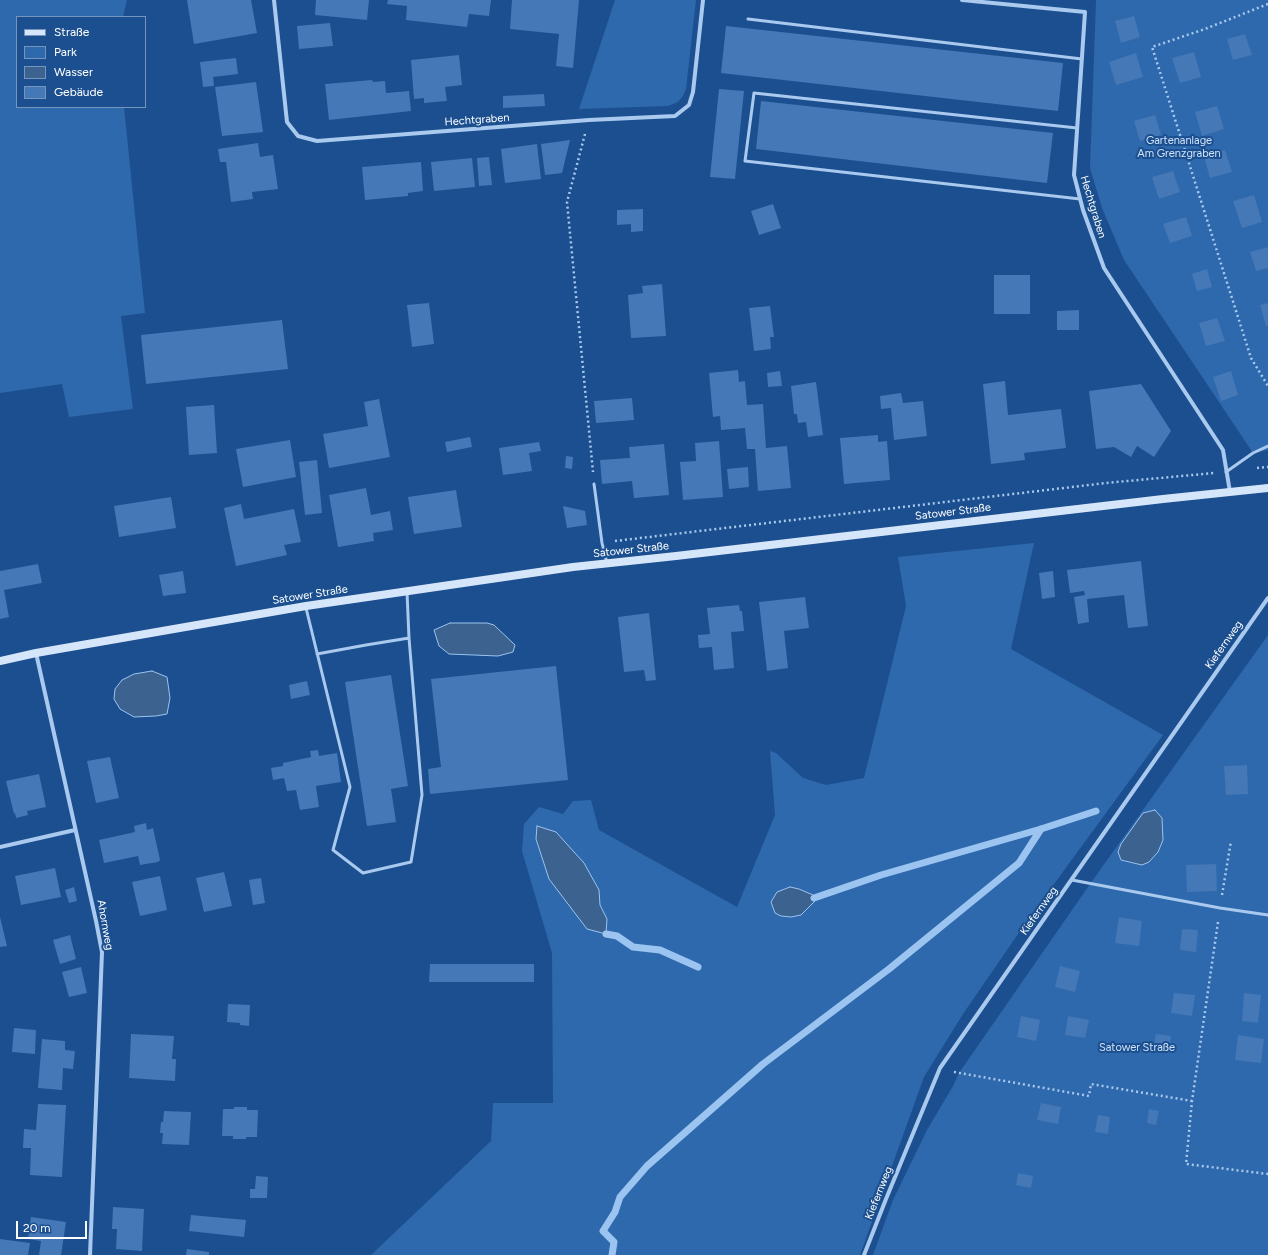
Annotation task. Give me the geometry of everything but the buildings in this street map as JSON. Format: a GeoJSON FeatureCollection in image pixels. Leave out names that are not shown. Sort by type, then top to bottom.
{"type":"FeatureCollection","features":[{"type":"Feature","properties":{"kind":"main road","name":"Satower Straße"},"geometry":{"type":"LineString","coordinates":[[0,661],[36,653],[306,606],[573,567],[1268,488]]}},
{"type":"Feature","properties":{"kind":"street","name":"Hechtgraben"},"geometry":{"type":"LineString","coordinates":[[274,0],[287,122],[298,136],[317,141],[589,120],[675,116],[689,105],[693,92],[703,0]]}},
{"type":"Feature","properties":{"kind":"street","name":"Hechtgraben"},"geometry":{"type":"LineString","coordinates":[[962,0],[1085,12],[1074,175],[1080,199],[1104,268],[1223,450],[1230,492]]}},
{"type":"Feature","properties":{"kind":"street","name":"Kiefernweg"},"geometry":{"type":"LineString","coordinates":[[864,1255],[940,1068],[1268,598]]}},
{"type":"Feature","properties":{"kind":"street","name":"Ahornweg"},"geometry":{"type":"LineString","coordinates":[[36,653],[102,952],[90,1255]]}},
{"type":"Feature","properties":{"kind":"street"},"geometry":{"type":"LineString","coordinates":[[0,847],[75,830]]}},
{"type":"Feature","properties":{"kind":"lane"},"geometry":{"type":"LineString","coordinates":[[748,19],[1082,59]]}},
{"type":"Feature","properties":{"kind":"lane"},"geometry":{"type":"LineString","coordinates":[[1077,128],[754,93],[745,161],[1080,199]]}},
{"type":"Feature","properties":{"kind":"lane"},"geometry":{"type":"LineString","coordinates":[[1226,472],[1253,453],[1268,446]]}},
{"type":"Feature","properties":{"kind":"lane"},"geometry":{"type":"LineString","coordinates":[[594,484],[602,543],[607,564]]}},
{"type":"Feature","properties":{"kind":"lane"},"geometry":{"type":"LineString","coordinates":[[306,606],[350,787],[333,850],[363,873],[411,862],[422,795],[409,638],[407,592]]}},
{"type":"Feature","properties":{"kind":"lane"},"geometry":{"type":"LineString","coordinates":[[317,654],[409,638]]}},
{"type":"Feature","properties":{"kind":"lane"},"geometry":{"type":"LineString","coordinates":[[1072,880],[1220,908],[1268,915]]}},
{"type":"Feature","properties":{"kind":"path"},"geometry":{"type":"LineString","coordinates":[[1268,4],[1205,29],[1152,47],[1251,358],[1268,386]]}},
{"type":"Feature","properties":{"kind":"path"},"geometry":{"type":"LineString","coordinates":[[589,120],[567,202],[594,484]]}},
{"type":"Feature","properties":{"kind":"path"},"geometry":{"type":"LineString","coordinates":[[1254,468],[1268,467]]}},
{"type":"Feature","properties":{"kind":"path"},"geometry":{"type":"LineString","coordinates":[[602,543],[1106,484],[1226,472]]}},
{"type":"Feature","properties":{"kind":"path"},"geometry":{"type":"LineString","coordinates":[[1231,841],[1192,1101],[1186,1164],[1268,1174]]}},
{"type":"Feature","properties":{"kind":"path"},"geometry":{"type":"LineString","coordinates":[[940,1068],[959,1073],[1089,1096],[1092,1084],[1192,1101]]}},
{"type":"Feature","properties":{"kind":"green space"},"geometry":{"type":"Polygon","coordinates":[[[0,0],[127,0],[123,16],[16,16],[16,108],[124,108],[145,313],[121,316],[133,409],[69,417],[62,384],[0,393],[0,0]]]}},
{"type":"Feature","properties":{"kind":"green space"},"geometry":{"type":"Polygon","coordinates":[[[615,0],[696,0],[686,89],[678,102],[668,106],[579,109],[615,0]]]}},
{"type":"Feature","properties":{"kind":"green space","name":"Gartenanlage Am Grenzgraben"},"geometry":{"type":"Polygon","coordinates":[[[1096,0],[1268,0],[1268,450],[1253,453],[1124,260],[1102,208],[1090,168],[1096,0]]]}},
{"type":"Feature","properties":{"kind":"green space"},"geometry":{"type":"Polygon","coordinates":[[[1034,543],[1011,649],[1163,735],[1027,921],[963,1014],[924,1077],[860,1255],[371,1255],[491,1141],[493,1103],[553,1103],[552,953],[522,851],[524,824],[539,807],[563,814],[573,801],[591,800],[599,830],[737,907],[775,815],[770,751],[776,753],[803,778],[826,785],[864,778],[906,606],[898,557],[1034,543]]]}},
{"type":"Feature","properties":{"kind":"green space","name":"Satower Straße"},"geometry":{"type":"Polygon","coordinates":[[[1268,635],[1268,1255],[873,1255],[893,1200],[927,1130],[959,1073],[1090,884],[1268,635]]]}},
{"type":"Feature","properties":{"kind":"water"},"geometry":{"type":"Polygon","coordinates":[[[450,623],[487,623],[494,625],[515,645],[513,652],[498,656],[449,654],[439,646],[434,630],[450,623]]]}},
{"type":"Feature","properties":{"kind":"water"},"geometry":{"type":"Polygon","coordinates":[[[152,671],[167,677],[170,698],[167,714],[134,717],[120,709],[114,699],[115,689],[122,680],[134,674],[152,671]]]}},
{"type":"Feature","properties":{"kind":"water"},"geometry":{"type":"Polygon","coordinates":[[[1155,810],[1162,818],[1163,840],[1158,852],[1149,862],[1142,865],[1121,860],[1118,852],[1121,844],[1143,813],[1155,810]]]}},
{"type":"Feature","properties":{"kind":"water"},"geometry":{"type":"Polygon","coordinates":[[[537,826],[556,832],[584,863],[599,890],[600,905],[607,919],[606,934],[587,929],[549,879],[536,839],[537,826]]]}},
{"type":"Feature","properties":{"kind":"water"},"geometry":{"type":"Polygon","coordinates":[[[790,887],[813,895],[815,901],[801,915],[791,917],[781,916],[775,913],[771,902],[777,892],[790,887]]]}},
{"type":"Feature","properties":{"kind":"waterway"},"geometry":{"type":"LineString","coordinates":[[814,898],[881,875],[1041,829],[1096,811]]}},
{"type":"Feature","properties":{"kind":"waterway"},"geometry":{"type":"LineString","coordinates":[[612,1255],[614,1242],[603,1231],[615,1212],[620,1197],[647,1166],[763,1064],[889,969],[1019,863],[1041,829]]}},
{"type":"Feature","properties":{"kind":"waterway"},"geometry":{"type":"LineString","coordinates":[[606,934],[617,936],[633,947],[660,950],[698,967]]}}]}
